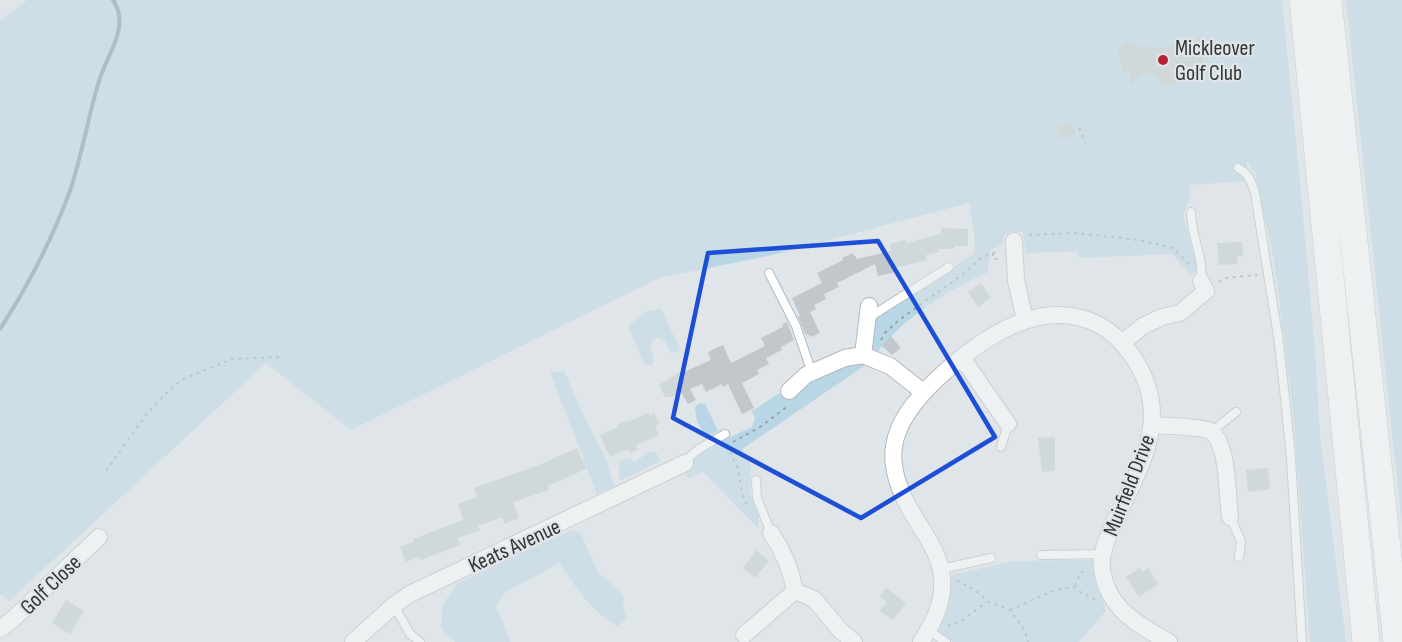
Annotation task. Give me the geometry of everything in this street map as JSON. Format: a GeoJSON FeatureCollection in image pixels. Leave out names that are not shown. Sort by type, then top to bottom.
{"type":"FeatureCollection","features":[{"type":"Feature","properties":{"kind":"highway"},"geometry":{"type":"LineString","coordinates":[[1303,0],[1366,642]]}},
{"type":"Feature","properties":{"kind":"highway"},"geometry":{"type":"LineString","coordinates":[[1328,0],[1397,642]]}},
{"type":"Feature","properties":{"kind":"street"},"geometry":{"type":"LineString","coordinates":[[1013,238],[1002,257],[1016,280],[1024,320]]}},
{"type":"Feature","properties":{"kind":"street"},"geometry":{"type":"LineString","coordinates":[[1122,343],[1143,326],[1186,309],[1206,291],[1203,284]]}},
{"type":"Feature","properties":{"kind":"street"},"geometry":{"type":"LineString","coordinates":[[868,312],[868,357]]}},
{"type":"Feature","properties":{"kind":"street","name":"Muirfield Drive"},"geometry":{"type":"LineString","coordinates":[[942,573],[933,547],[903,499],[896,480],[895,443],[901,424],[923,392],[962,357],[1008,327],[1024,320],[1068,314],[1108,330],[1122,343],[1138,365],[1148,387],[1152,424],[1145,453],[1109,534],[1102,558],[1107,588],[1116,605],[1145,629],[1169,642]]}},
{"type":"Feature","properties":{"kind":"street"},"geometry":{"type":"LineString","coordinates":[[788,396],[806,375],[812,372],[845,358],[868,357],[890,366],[923,392]]}},
{"type":"Feature","properties":{"kind":"street"},"geometry":{"type":"LineString","coordinates":[[962,357],[1008,424]]}},
{"type":"Feature","properties":{"kind":"street"},"geometry":{"type":"LineString","coordinates":[[1152,424],[1207,430],[1219,441],[1222,449],[1222,500],[1230,517]]}},
{"type":"Feature","properties":{"kind":"street","name":"Keats Avenue"},"geometry":{"type":"LineString","coordinates":[[353,642],[394,605],[410,594],[685,463]]}},
{"type":"Feature","properties":{"kind":"street"},"geometry":{"type":"LineString","coordinates":[[771,533],[782,549],[791,569],[795,591]]}},
{"type":"Feature","properties":{"kind":"street","name":"Golf Close"},"geometry":{"type":"LineString","coordinates":[[0,629],[99,537]]}},
{"type":"Feature","properties":{"kind":"street"},"geometry":{"type":"LineString","coordinates":[[927,632],[940,601],[942,573]]}},
{"type":"Feature","properties":{"kind":"street"},"geometry":{"type":"LineString","coordinates":[[744,635],[795,591]]}},
{"type":"Feature","properties":{"kind":"street"},"geometry":{"type":"LineString","coordinates":[[795,591],[814,599],[840,630],[854,642]]}},
{"type":"Feature","properties":{"kind":"lane"},"geometry":{"type":"LineString","coordinates":[[1238,168],[1247,173],[1256,193],[1278,336],[1291,458],[1302,642]]}},
{"type":"Feature","properties":{"kind":"lane"},"geometry":{"type":"LineString","coordinates":[[1191,212],[1191,225],[1203,284]]}},
{"type":"Feature","properties":{"kind":"lane"},"geometry":{"type":"LineString","coordinates":[[868,312],[949,267]]}},
{"type":"Feature","properties":{"kind":"lane"},"geometry":{"type":"LineString","coordinates":[[770,273],[796,326],[812,372]]}},
{"type":"Feature","properties":{"kind":"lane"},"geometry":{"type":"LineString","coordinates":[[1211,432],[1236,412]]}},
{"type":"Feature","properties":{"kind":"lane"},"geometry":{"type":"LineString","coordinates":[[1001,447],[1008,424]]}},
{"type":"Feature","properties":{"kind":"lane"},"geometry":{"type":"LineString","coordinates":[[685,463],[690,455],[725,434]]}},
{"type":"Feature","properties":{"kind":"lane"},"geometry":{"type":"LineString","coordinates":[[756,480],[757,498],[771,533]]}},
{"type":"Feature","properties":{"kind":"lane"},"geometry":{"type":"LineString","coordinates":[[1230,517],[1241,541],[1239,557]]}},
{"type":"Feature","properties":{"kind":"lane"},"geometry":{"type":"LineString","coordinates":[[1041,555],[1102,558]]}},
{"type":"Feature","properties":{"kind":"lane"},"geometry":{"type":"LineString","coordinates":[[942,573],[991,558]]}},
{"type":"Feature","properties":{"kind":"lane"},"geometry":{"type":"LineString","coordinates":[[394,605],[410,634],[420,642]]}},
{"type":"Feature","properties":{"kind":"lane"},"geometry":{"type":"LineString","coordinates":[[927,632],[945,642]]}},
{"type":"Feature","properties":{"kind":"path"},"geometry":{"type":"LineString","coordinates":[[1079,128],[1085,142]]}},
{"type":"Feature","properties":{"kind":"path"},"geometry":{"type":"LineString","coordinates":[[868,357],[885,333],[899,320],[962,275],[982,257],[1002,257],[1000,251],[1006,245],[1007,235],[1013,238],[1075,233],[1160,243],[1173,248],[1181,255],[1203,284],[1225,278],[1269,273]]}},
{"type":"Feature","properties":{"kind":"path"},"geometry":{"type":"LineString","coordinates":[[106,471],[146,415],[170,389],[183,379],[232,359],[280,357]]}},
{"type":"Feature","properties":{"kind":"path"},"geometry":{"type":"LineString","coordinates":[[720,448],[759,427],[788,396]]}},
{"type":"Feature","properties":{"kind":"path"},"geometry":{"type":"LineString","coordinates":[[1074,587],[1080,573],[1102,558]]}},
{"type":"Feature","properties":{"kind":"path"},"geometry":{"type":"LineString","coordinates":[[942,573],[968,586],[987,601],[1010,610],[1025,631],[1028,642]]}},
{"type":"Feature","properties":{"kind":"path"},"geometry":{"type":"LineString","coordinates":[[1074,587],[1096,600],[1104,608],[1116,605]]}},
{"type":"Feature","properties":{"kind":"path"},"geometry":{"type":"LineString","coordinates":[[1010,610],[1041,594],[1074,587]]}},
{"type":"Feature","properties":{"kind":"path"},"geometry":{"type":"LineString","coordinates":[[927,632],[963,620],[987,601]]}},
{"type":"Feature","properties":{"kind":"highlighted area"},"geometry":{"type":"Polygon","coordinates":[[[878,241],[995,437],[861,518],[673,418],[708,253],[878,241]]]}},
{"type":"Feature","properties":{"kind":"shaded area"},"geometry":{"type":"Polygon","coordinates":[[[27,0],[1282,0],[1304,225],[1320,435],[1346,642],[1310,642],[1293,411],[1274,260],[1255,173],[1247,162],[1247,181],[1189,185],[1190,196],[1183,215],[1198,269],[1191,275],[1172,254],[1079,258],[1078,251],[1026,253],[1023,232],[1005,233],[1002,245],[990,250],[988,272],[957,287],[914,316],[877,352],[871,347],[875,319],[975,253],[969,203],[772,255],[659,278],[351,430],[266,363],[9,601],[0,594],[0,21],[27,0]]]}},
{"type":"Feature","properties":{"kind":"shaded area"},"geometry":{"type":"Polygon","coordinates":[[[1346,0],[1402,0],[1402,526],[1346,0]]]}},
{"type":"Feature","properties":{"kind":"shaded area"},"geometry":{"type":"Polygon","coordinates":[[[661,309],[681,351],[671,353],[665,341],[656,337],[650,344],[654,362],[651,366],[644,364],[628,326],[647,311],[661,309]]]}},
{"type":"Feature","properties":{"kind":"shaded area"},"geometry":{"type":"Polygon","coordinates":[[[847,361],[867,364],[742,449],[751,466],[750,494],[759,512],[758,528],[703,472],[688,479],[685,469],[690,460],[706,449],[752,427],[755,419],[752,411],[778,394],[782,394],[786,399],[790,398],[812,380],[847,361]]]}},
{"type":"Feature","properties":{"kind":"shaded area"},"geometry":{"type":"Polygon","coordinates":[[[564,371],[589,427],[605,456],[614,486],[597,494],[550,372],[564,371]]]}},
{"type":"Feature","properties":{"kind":"shaded area"},"geometry":{"type":"Polygon","coordinates":[[[699,403],[705,404],[718,431],[706,437],[697,422],[695,407],[699,403]]]}},
{"type":"Feature","properties":{"kind":"shaded area"},"geometry":{"type":"Polygon","coordinates":[[[655,451],[661,461],[619,481],[619,462],[629,458],[635,462],[649,452],[655,451]]]}},
{"type":"Feature","properties":{"kind":"shaded area"},"geometry":{"type":"Polygon","coordinates":[[[572,530],[581,534],[598,572],[624,596],[623,605],[627,619],[618,626],[592,606],[559,563],[506,592],[496,606],[510,642],[455,642],[441,628],[443,604],[457,584],[572,530]]]}},
{"type":"Feature","properties":{"kind":"shaded area"},"geometry":{"type":"Polygon","coordinates":[[[1092,560],[1106,611],[1079,642],[953,642],[939,631],[949,598],[952,575],[1013,561],[1092,560]]]}},
{"type":"Feature","properties":{"kind":"building","name":"Mickleover Golf Club"},"geometry":{"type":"Polygon","coordinates":[[[1199,36],[1212,53],[1198,66],[1196,63],[1189,68],[1180,67],[1180,81],[1171,88],[1161,86],[1157,74],[1142,74],[1131,85],[1129,71],[1121,71],[1123,64],[1118,57],[1119,49],[1127,43],[1134,43],[1137,47],[1150,46],[1150,48],[1174,46],[1180,52],[1199,36]]]}},
{"type":"Feature","properties":{"kind":"building"},"geometry":{"type":"Polygon","coordinates":[[[1072,123],[1076,135],[1060,140],[1056,128],[1072,123]]]}},
{"type":"Feature","properties":{"kind":"building"},"geometry":{"type":"Polygon","coordinates":[[[941,228],[968,229],[968,246],[938,249],[939,252],[926,255],[927,260],[896,268],[897,272],[878,276],[875,264],[837,283],[839,287],[824,294],[826,299],[814,305],[816,309],[810,312],[820,333],[810,337],[806,335],[792,298],[822,283],[817,273],[853,253],[857,259],[891,251],[890,244],[906,240],[906,243],[941,234],[941,228]]]}},
{"type":"Feature","properties":{"kind":"building"},"geometry":{"type":"Polygon","coordinates":[[[1242,242],[1243,256],[1237,257],[1237,264],[1219,265],[1217,243],[1242,242]]]}},
{"type":"Feature","properties":{"kind":"building"},"geometry":{"type":"Polygon","coordinates":[[[981,283],[991,298],[978,307],[968,292],[981,283]]]}},
{"type":"Feature","properties":{"kind":"building"},"geometry":{"type":"Polygon","coordinates":[[[787,322],[794,340],[781,347],[782,350],[766,358],[769,364],[757,370],[759,374],[742,383],[754,408],[742,414],[728,384],[723,387],[722,384],[706,392],[702,384],[690,389],[696,400],[688,404],[681,392],[665,397],[659,385],[681,371],[682,373],[711,360],[708,352],[723,345],[731,363],[765,346],[761,338],[783,327],[782,324],[787,322]]]}},
{"type":"Feature","properties":{"kind":"building"},"geometry":{"type":"Polygon","coordinates":[[[891,336],[901,348],[892,355],[882,346],[891,336]]]}},
{"type":"Feature","properties":{"kind":"building"},"geometry":{"type":"Polygon","coordinates":[[[648,413],[650,415],[654,413],[659,423],[655,427],[659,435],[636,445],[638,450],[630,453],[628,449],[610,457],[600,435],[618,427],[617,425],[648,413]]]}},
{"type":"Feature","properties":{"kind":"building"},"geometry":{"type":"Polygon","coordinates":[[[1055,437],[1055,471],[1042,472],[1038,438],[1055,437]]]}},
{"type":"Feature","properties":{"kind":"building"},"geometry":{"type":"Polygon","coordinates":[[[577,448],[586,469],[548,486],[549,490],[513,502],[519,518],[505,524],[502,517],[478,526],[480,530],[457,538],[460,545],[420,560],[419,557],[406,562],[400,547],[413,542],[413,539],[463,520],[458,504],[477,497],[474,488],[539,465],[577,448]]]}},
{"type":"Feature","properties":{"kind":"building"},"geometry":{"type":"Polygon","coordinates":[[[1268,468],[1270,489],[1248,492],[1246,470],[1268,468]]]}},
{"type":"Feature","properties":{"kind":"building"},"geometry":{"type":"Polygon","coordinates":[[[756,550],[769,561],[755,578],[743,568],[756,550]]]}},
{"type":"Feature","properties":{"kind":"building"},"geometry":{"type":"Polygon","coordinates":[[[1140,568],[1143,572],[1148,568],[1158,584],[1139,597],[1126,577],[1140,568]]]}},
{"type":"Feature","properties":{"kind":"building"},"geometry":{"type":"Polygon","coordinates":[[[886,588],[906,603],[893,620],[880,611],[887,602],[880,597],[886,588]]]}},
{"type":"Feature","properties":{"kind":"building"},"geometry":{"type":"Polygon","coordinates":[[[66,600],[84,611],[70,634],[52,623],[66,600]]]}},
{"type":"Feature","properties":{"kind":"waterway"},"geometry":{"type":"LineString","coordinates":[[0,329],[39,262],[70,191],[99,81],[119,30],[120,20],[113,0]]}},
{"type":"Feature","properties":{"kind":"place","name":"Mickleover Golf Club"},"geometry":{"type":"Point","coordinates":[1163,60]}}]}
